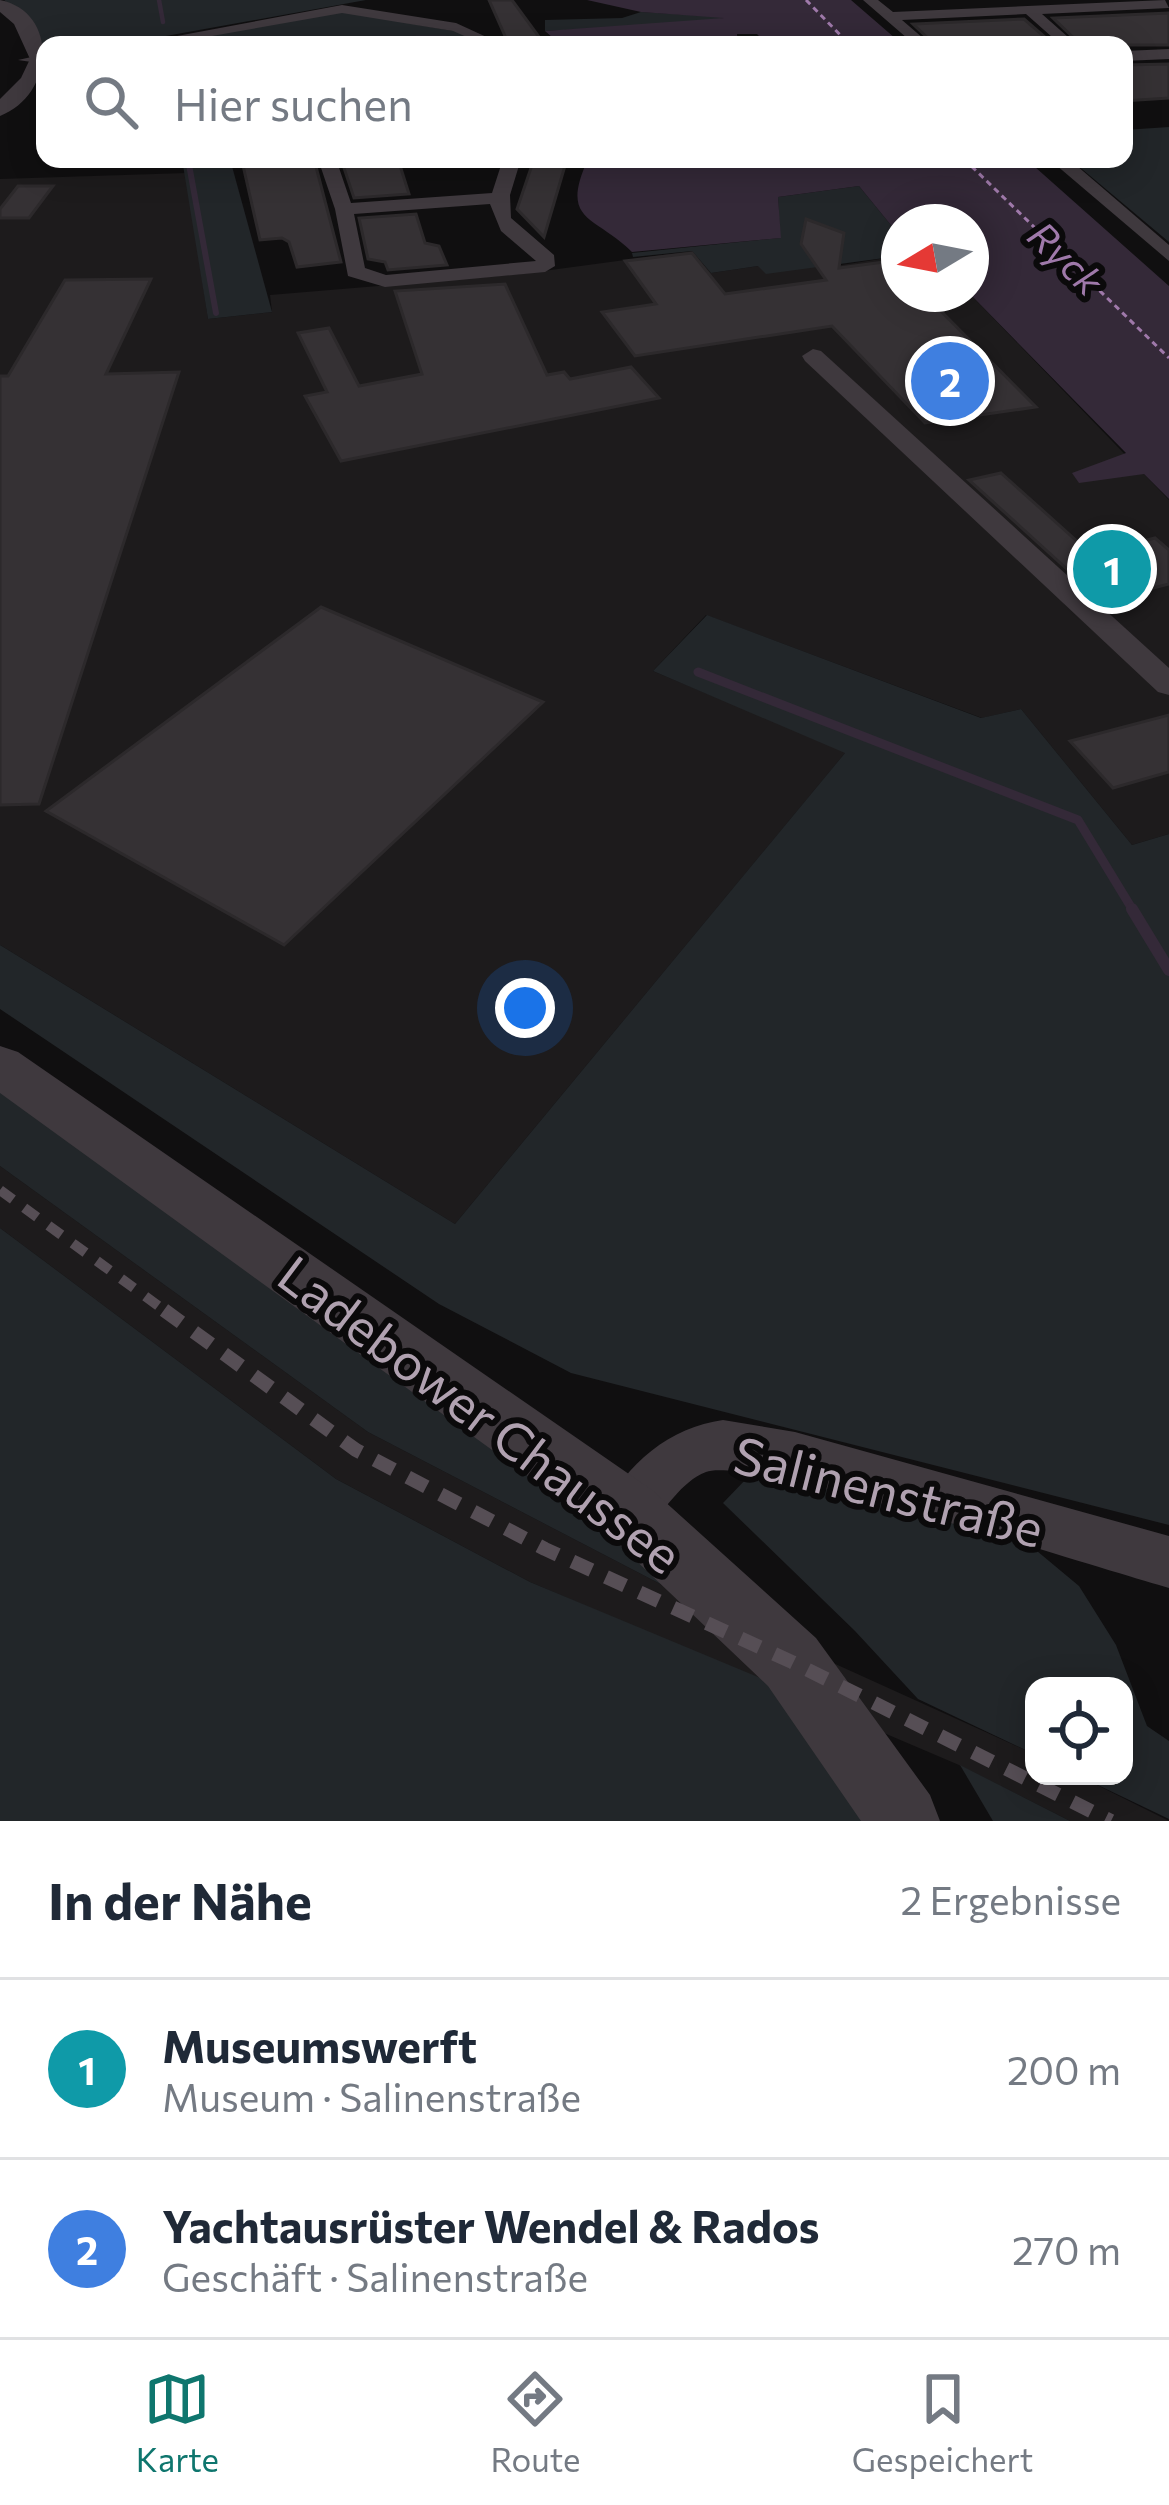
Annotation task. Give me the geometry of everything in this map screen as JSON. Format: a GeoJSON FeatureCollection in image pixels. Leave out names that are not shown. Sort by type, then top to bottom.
{"type":"FeatureCollection","features":[{"type":"Feature","properties":{"kind":"street"},"geometry":{"type":"LineString","coordinates":[[870,0],[913,36]]}},
{"type":"Feature","properties":{"kind":"street"},"geometry":{"type":"LineString","coordinates":[[0,3],[22,21],[36,55]]}},
{"type":"Feature","properties":{"kind":"street"},"geometry":{"type":"LineString","coordinates":[[890,16],[1071,3],[1169,4]]}},
{"type":"Feature","properties":{"kind":"street"},"geometry":{"type":"LineString","coordinates":[[1026,7],[1060,36]]}},
{"type":"Feature","properties":{"kind":"street"},"geometry":{"type":"LineString","coordinates":[[188,36],[342,9],[456,27],[476,36]]}},
{"type":"Feature","properties":{"kind":"street"},"geometry":{"type":"LineString","coordinates":[[1133,56],[1169,54]]}},
{"type":"Feature","properties":{"kind":"street"},"geometry":{"type":"LineString","coordinates":[[1,108],[23,89],[36,61]]}},
{"type":"Feature","properties":{"kind":"street"},"geometry":{"type":"LineString","coordinates":[[330,168],[344,209],[355,272],[365,279],[385,280],[545,266],[547,259],[504,224],[496,198],[508,168]]}},
{"type":"Feature","properties":{"kind":"street"},"geometry":{"type":"LineString","coordinates":[[1068,168],[1169,255]]}},
{"type":"Feature","properties":{"kind":"street"},"geometry":{"type":"LineString","coordinates":[[344,209],[496,198]]}},
{"type":"Feature","properties":{"kind":"street"},"geometry":{"type":"LineString","coordinates":[[813,356],[1169,685]]}},
{"type":"Feature","properties":{"kind":"street","name":"Ladebower Chaussee"},"geometry":{"type":"LineString","coordinates":[[0,1066],[630,1512],[792,1662],[904,1821]]}},
{"type":"Feature","properties":{"kind":"street","name":"Salinenstraße"},"geometry":{"type":"LineString","coordinates":[[630,1512],[656,1480],[688,1454],[730,1445],[815,1462],[1169,1562]]}},
{"type":"Feature","properties":{"kind":"shaded area"},"geometry":{"type":"Polygon","coordinates":[[[4,0],[366,0],[166,36],[36,36],[28,20],[4,0]]]}},
{"type":"Feature","properties":{"kind":"shaded area"},"geometry":{"type":"Polygon","coordinates":[[[340,11],[476,35],[471,36],[202,36],[340,11]]]}},
{"type":"Feature","properties":{"kind":"shaded area"},"geometry":{"type":"Polygon","coordinates":[[[641,12],[725,17],[713,22],[545,31],[545,20],[622,18],[641,12]]]}},
{"type":"Feature","properties":{"kind":"shaded area"},"geometry":{"type":"Polygon","coordinates":[[[1169,127],[1169,242],[1081,168],[1133,168],[1133,129],[1169,127]]]}},
{"type":"Feature","properties":{"kind":"shaded area"},"geometry":{"type":"Polygon","coordinates":[[[183,168],[232,168],[272,312],[208,319],[183,168]]]}},
{"type":"Feature","properties":{"kind":"shaded area"},"geometry":{"type":"Polygon","coordinates":[[[186,173],[208,319],[272,312],[270,295],[521,274],[692,251],[711,273],[758,266],[829,267],[881,259],[881,312],[987,312],[1169,500],[1169,834],[1132,845],[1021,709],[982,718],[706,615],[653,671],[846,752],[455,1224],[0,945],[0,179],[186,173]]]}},
{"type":"Feature","properties":{"kind":"shaded area"},"geometry":{"type":"Polygon","coordinates":[[[859,186],[881,213],[881,258],[766,274],[758,266],[711,273],[692,251],[633,257],[632,253],[780,238],[778,197],[859,186]]]}},
{"type":"Feature","properties":{"kind":"shaded area"},"geometry":{"type":"Polygon","coordinates":[[[707,615],[981,718],[1021,709],[1132,845],[1169,834],[1169,1525],[571,1373],[439,1304],[0,1009],[0,945],[455,1224],[845,753],[653,671],[707,615]]]}},
{"type":"Feature","properties":{"kind":"shaded area"},"geometry":{"type":"Polygon","coordinates":[[[0,1087],[612,1536],[670,1589],[368,1432],[0,1166],[0,1087]]]}},
{"type":"Feature","properties":{"kind":"shaded area"},"geometry":{"type":"Polygon","coordinates":[[[0,1166],[368,1432],[670,1589],[1025,1750],[1025,1785],[1097,1785],[1169,1821],[1070,1821],[959,1765],[530,1582],[336,1479],[0,1228],[0,1166]]]}},
{"type":"Feature","properties":{"kind":"shaded area"},"geometry":{"type":"Polygon","coordinates":[[[0,1228],[336,1479],[530,1582],[770,1682],[864,1821],[0,1821],[0,1228]]]}},
{"type":"Feature","properties":{"kind":"shaded area"},"geometry":{"type":"Polygon","coordinates":[[[782,1468],[1019,1536],[1079,1586],[1116,1645],[1128,1677],[1025,1677],[1025,1750],[918,1699],[723,1503],[748,1477],[782,1468]]]}},
{"type":"Feature","properties":{"kind":"shaded area"},"geometry":{"type":"Polygon","coordinates":[[[1133,1689],[1147,1726],[1169,1741],[1169,1819],[1098,1785],[1133,1785],[1133,1689]]]}},
{"type":"Feature","properties":{"kind":"shaded area"},"geometry":{"type":"Polygon","coordinates":[[[960,1765],[1070,1821],[993,1821],[960,1765]]]}},
{"type":"Feature","properties":{"kind":"water"},"geometry":{"type":"Polygon","coordinates":[[[587,0],[851,0],[893,36],[551,36],[545,31],[724,18],[641,12],[587,0]]]}},
{"type":"Feature","properties":{"kind":"water","name":"Ryck"},"geometry":{"type":"Polygon","coordinates":[[[585,168],[1036,168],[1169,286],[1169,499],[1144,474],[1079,483],[1072,473],[1126,453],[988,312],[989,204],[881,204],[881,213],[859,186],[778,197],[781,238],[632,252],[585,216],[577,195],[585,168]]]}},
{"type":"Feature","properties":{"kind":"building"},"geometry":{"type":"Polygon","coordinates":[[[489,0],[512,0],[538,36],[505,36],[489,0]]]}},
{"type":"Feature","properties":{"kind":"building"},"geometry":{"type":"Polygon","coordinates":[[[1169,13],[1169,45],[1133,45],[1133,36],[1072,36],[1053,18],[1169,13]]]}},
{"type":"Feature","properties":{"kind":"building"},"geometry":{"type":"Polygon","coordinates":[[[1024,19],[1044,36],[926,36],[913,24],[1024,19]]]}},
{"type":"Feature","properties":{"kind":"building"},"geometry":{"type":"Polygon","coordinates":[[[1169,64],[1169,98],[1133,100],[1133,65],[1169,64]]]}},
{"type":"Feature","properties":{"kind":"building"},"geometry":{"type":"Polygon","coordinates":[[[244,168],[316,168],[341,262],[297,267],[289,242],[260,240],[244,168]]]}},
{"type":"Feature","properties":{"kind":"building"},"geometry":{"type":"Polygon","coordinates":[[[344,168],[401,168],[409,194],[354,198],[344,168]]]}},
{"type":"Feature","properties":{"kind":"building"},"geometry":{"type":"Polygon","coordinates":[[[531,168],[564,168],[544,237],[517,209],[531,168]]]}},
{"type":"Feature","properties":{"kind":"building"},"geometry":{"type":"Polygon","coordinates":[[[18,186],[53,186],[29,218],[0,218],[0,209],[18,186]]]}},
{"type":"Feature","properties":{"kind":"building"},"geometry":{"type":"Polygon","coordinates":[[[416,214],[425,243],[439,246],[447,265],[388,270],[385,262],[368,259],[359,218],[416,214]]]}},
{"type":"Feature","properties":{"kind":"building"},"geometry":{"type":"Polygon","coordinates":[[[806,219],[844,233],[839,268],[881,262],[881,312],[942,312],[1036,407],[925,423],[832,326],[635,356],[602,312],[656,304],[625,261],[692,253],[725,294],[826,280],[801,244],[806,219]]]}},
{"type":"Feature","properties":{"kind":"building"},"geometry":{"type":"Polygon","coordinates":[[[151,279],[106,374],[179,372],[39,804],[0,805],[0,376],[8,376],[65,280],[151,279]]]}},
{"type":"Feature","properties":{"kind":"building"},"geometry":{"type":"Polygon","coordinates":[[[505,284],[547,375],[564,372],[570,379],[631,367],[659,398],[341,461],[305,396],[327,392],[298,333],[329,328],[359,386],[422,374],[395,291],[505,284]]]}},
{"type":"Feature","properties":{"kind":"building"},"geometry":{"type":"Polygon","coordinates":[[[1001,473],[1078,542],[1109,534],[1123,546],[1155,538],[1169,550],[1169,584],[1102,601],[969,480],[1001,473]]]}},
{"type":"Feature","properties":{"kind":"building"},"geometry":{"type":"Polygon","coordinates":[[[321,607],[543,702],[284,945],[46,811],[321,607]]]}},
{"type":"Feature","properties":{"kind":"building"},"geometry":{"type":"Polygon","coordinates":[[[1169,715],[1169,772],[1113,788],[1070,741],[1169,715]]]}},
{"type":"Feature","properties":{"kind":"waterway"},"geometry":{"type":"LineString","coordinates":[[159,0],[163,22]]}},
{"type":"Feature","properties":{"kind":"waterway"},"geometry":{"type":"LineString","coordinates":[[190,168],[216,313]]}},
{"type":"Feature","properties":{"kind":"waterway"},"geometry":{"type":"LineString","coordinates":[[698,672],[1078,820],[1134,912]]}},
{"type":"Feature","properties":{"kind":"waterway"},"geometry":{"type":"LineString","coordinates":[[1132,909],[1169,970]]}},
{"type":"Feature","properties":{"kind":"ferry route"},"geometry":{"type":"LineString","coordinates":[[806,0],[841,36]]}},
{"type":"Feature","properties":{"kind":"ferry route"},"geometry":{"type":"LineString","coordinates":[[973,168],[1169,358]]}},
{"type":"Feature","properties":{"kind":"railway"},"geometry":{"type":"LineString","coordinates":[[0,1190],[168,1313]]}},
{"type":"Feature","properties":{"kind":"railway"},"geometry":{"type":"LineString","coordinates":[[164,1310],[356,1450],[545,1549],[792,1662],[1111,1821]]}},
{"type":"Feature","properties":{"kind":"place","name":"Yachtausrüster Wendel & Rados"},"geometry":{"type":"Point","coordinates":[950,381]}},
{"type":"Feature","properties":{"kind":"place","name":"Museumswerft"},"geometry":{"type":"Point","coordinates":[1112,569]}}]}
